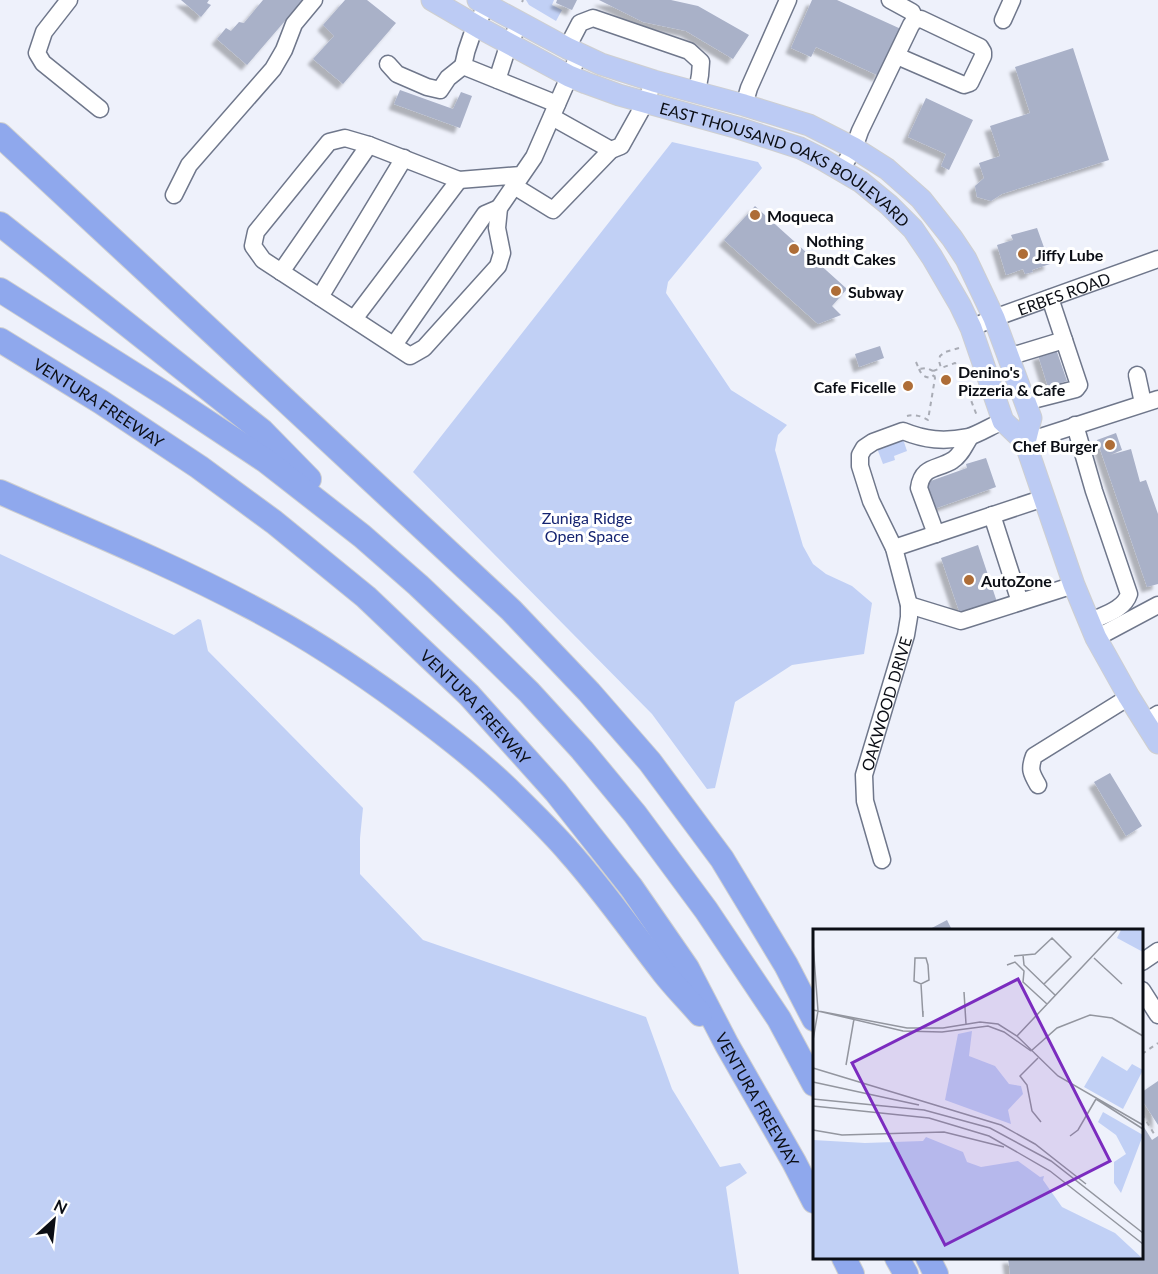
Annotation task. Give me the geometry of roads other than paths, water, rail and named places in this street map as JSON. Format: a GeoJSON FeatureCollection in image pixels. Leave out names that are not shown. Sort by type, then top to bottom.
{"type":"FeatureCollection","features":[{"type":"Feature","properties":{"kind":"highway"},"geometry":{"type":"LineString","coordinates":[[0,135],[512,610],[589,692],[650,762],[722,860],[786,965],[813,1016]]}},
{"type":"Feature","properties":{"kind":"highway"},"geometry":{"type":"LineString","coordinates":[[0,224],[262,431],[362,536]]}},
{"type":"Feature","properties":{"kind":"highway"},"geometry":{"type":"LineString","coordinates":[[0,290],[266,461],[362,536],[418,585],[529,692],[636,814],[706,909],[779,1019],[813,1082]]}},
{"type":"Feature","properties":{"kind":"highway","name":"VENTURA FREEWAY"},"geometry":{"type":"LineString","coordinates":[[0,340],[101,402],[199,467],[274,522],[366,597],[469,696],[556,792],[631,887],[687,968],[813,1199]]}},
{"type":"Feature","properties":{"kind":"highway"},"geometry":{"type":"LineString","coordinates":[[0,492],[210,585],[254,608],[364,675],[416,713],[474,759],[514,795],[568,850],[665,974],[727,1045]]}},
{"type":"Feature","properties":{"kind":"highway"},"geometry":{"type":"LineString","coordinates":[[845,1259],[852,1274]]}},
{"type":"Feature","properties":{"kind":"highway"},"geometry":{"type":"LineString","coordinates":[[898,1259],[906,1274]]}},
{"type":"Feature","properties":{"kind":"highway"},"geometry":{"type":"LineString","coordinates":[[929,1259],[936,1274]]}},
{"type":"Feature","properties":{"kind":"main road","name":"EAST THOUSAND OAKS BOULEVARD"},"geometry":{"type":"LineString","coordinates":[[432,0],[569,76],[619,95],[738,128],[810,153],[861,182],[913,229],[933,256],[960,305],[966,337],[1003,421],[1025,442],[1074,585],[1092,630],[1129,697],[1151,718],[1158,743]]}},
{"type":"Feature","properties":{"kind":"main road","name":"EAST THOUSAND OAKS BOULEVARD"},"geometry":{"type":"LineString","coordinates":[[490,4],[522,8],[573,51],[601,64],[809,125],[854,148],[887,169],[921,198],[966,259],[994,318],[1031,418],[1025,442]]}},
{"type":"Feature","properties":{"kind":"street"},"geometry":{"type":"LineString","coordinates":[[69,0],[44,32],[37,54],[43,63],[100,109]]}},
{"type":"Feature","properties":{"kind":"street"},"geometry":{"type":"LineString","coordinates":[[174,195],[189,165],[273,69],[284,50],[294,24],[314,0]]}},
{"type":"Feature","properties":{"kind":"street"},"geometry":{"type":"LineString","coordinates":[[890,0],[912,12],[915,20]]}},
{"type":"Feature","properties":{"kind":"street"},"geometry":{"type":"LineString","coordinates":[[1004,21],[1012,0]]}},
{"type":"Feature","properties":{"kind":"street"},"geometry":{"type":"LineString","coordinates":[[744,105],[785,1]]}},
{"type":"Feature","properties":{"kind":"street"},"geometry":{"type":"LineString","coordinates":[[388,64],[397,74],[440,90],[448,78],[463,66],[465,51],[475,25],[490,4]]}},
{"type":"Feature","properties":{"kind":"street"},"geometry":{"type":"LineString","coordinates":[[498,80],[522,8]]}},
{"type":"Feature","properties":{"kind":"street"},"geometry":{"type":"LineString","coordinates":[[654,81],[645,103],[621,146],[611,150],[553,210],[518,180],[459,180],[369,144],[345,138],[329,142],[256,232],[253,246],[263,260],[410,356],[424,348],[498,266],[502,253],[497,228],[499,208],[518,180],[534,157],[569,76],[580,22],[593,18],[688,51],[701,62],[697,92]]}},
{"type":"Feature","properties":{"kind":"street"},"geometry":{"type":"LineString","coordinates":[[841,170],[854,148],[860,131],[911,26],[915,20],[921,19],[980,47],[983,52],[970,83],[964,85],[897,56]]}},
{"type":"Feature","properties":{"kind":"street"},"geometry":{"type":"LineString","coordinates":[[463,66],[498,80],[554,111],[611,150]]}},
{"type":"Feature","properties":{"kind":"street"},"geometry":{"type":"LineString","coordinates":[[281,272],[369,144]]}},
{"type":"Feature","properties":{"kind":"street"},"geometry":{"type":"LineString","coordinates":[[320,297],[404,159]]}},
{"type":"Feature","properties":{"kind":"street"},"geometry":{"type":"LineString","coordinates":[[354,319],[459,180]]}},
{"type":"Feature","properties":{"kind":"street"},"geometry":{"type":"LineString","coordinates":[[394,345],[484,214],[499,208]]}},
{"type":"Feature","properties":{"kind":"street","name":"ERBES ROAD"},"geometry":{"type":"LineString","coordinates":[[966,337],[994,318],[1158,259]]}},
{"type":"Feature","properties":{"kind":"street"},"geometry":{"type":"LineString","coordinates":[[1025,402],[1076,389],[1079,385],[1050,298]]}},
{"type":"Feature","properties":{"kind":"street"},"geometry":{"type":"LineString","coordinates":[[1008,357],[1064,340]]}},
{"type":"Feature","properties":{"kind":"street"},"geometry":{"type":"LineString","coordinates":[[1025,442],[1151,401],[1137,375]]}},
{"type":"Feature","properties":{"kind":"street"},"geometry":{"type":"LineString","coordinates":[[936,534],[919,488],[920,480],[927,471],[953,460],[961,453],[970,437],[1003,421]]}},
{"type":"Feature","properties":{"kind":"street"},"geometry":{"type":"LineString","coordinates":[[1075,425],[1129,594],[1126,602],[1092,630]]}},
{"type":"Feature","properties":{"kind":"street","name":"OAKWOOD DRIVE"},"geometry":{"type":"LineString","coordinates":[[882,860],[865,801],[864,775],[906,635],[909,605],[894,548],[872,501],[860,466],[860,455],[864,448],[873,442],[903,431],[919,438],[934,440],[970,437]]}},
{"type":"Feature","properties":{"kind":"street"},"geometry":{"type":"LineString","coordinates":[[894,548],[1044,498]]}},
{"type":"Feature","properties":{"kind":"street"},"geometry":{"type":"LineString","coordinates":[[992,515],[1020,602]]}},
{"type":"Feature","properties":{"kind":"street"},"geometry":{"type":"LineString","coordinates":[[909,605],[961,621],[1074,585]]}},
{"type":"Feature","properties":{"kind":"street"},"geometry":{"type":"LineString","coordinates":[[1092,630],[1158,605]]}},
{"type":"Feature","properties":{"kind":"street"},"geometry":{"type":"LineString","coordinates":[[1038,785],[1032,774],[1031,765],[1034,756],[1129,697]]}},
{"type":"Feature","properties":{"kind":"street"},"geometry":{"type":"LineString","coordinates":[[1143,961],[1158,951]]}},
{"type":"Feature","properties":{"kind":"street"},"geometry":{"type":"LineString","coordinates":[[1143,992],[1158,1015]]}},
{"type":"Feature","properties":{"kind":"place","name":"Moqueca"},"geometry":{"type":"Point","coordinates":[755,215]}},
{"type":"Feature","properties":{"kind":"place","name":"Nothing Bundt Cakes"},"geometry":{"type":"Point","coordinates":[794,249]}},
{"type":"Feature","properties":{"kind":"place","name":"Jiffy Lube"},"geometry":{"type":"Point","coordinates":[1023,254]}},
{"type":"Feature","properties":{"kind":"place","name":"Subway"},"geometry":{"type":"Point","coordinates":[836,291]}},
{"type":"Feature","properties":{"kind":"place","name":"Denino's Pizzeria & Cafe"},"geometry":{"type":"Point","coordinates":[946,380]}},
{"type":"Feature","properties":{"kind":"place","name":"Cafe Ficelle"},"geometry":{"type":"Point","coordinates":[908,386]}},
{"type":"Feature","properties":{"kind":"place","name":"Chef Burger"},"geometry":{"type":"Point","coordinates":[1110,445]}},
{"type":"Feature","properties":{"kind":"place","name":"AutoZone"},"geometry":{"type":"Point","coordinates":[969,580]}},
{"type":"Feature","properties":{"kind":"park label","name":"Zuniga Ridge Open Space"},"geometry":{"type":"Point","coordinates":[587,526]}}]}
